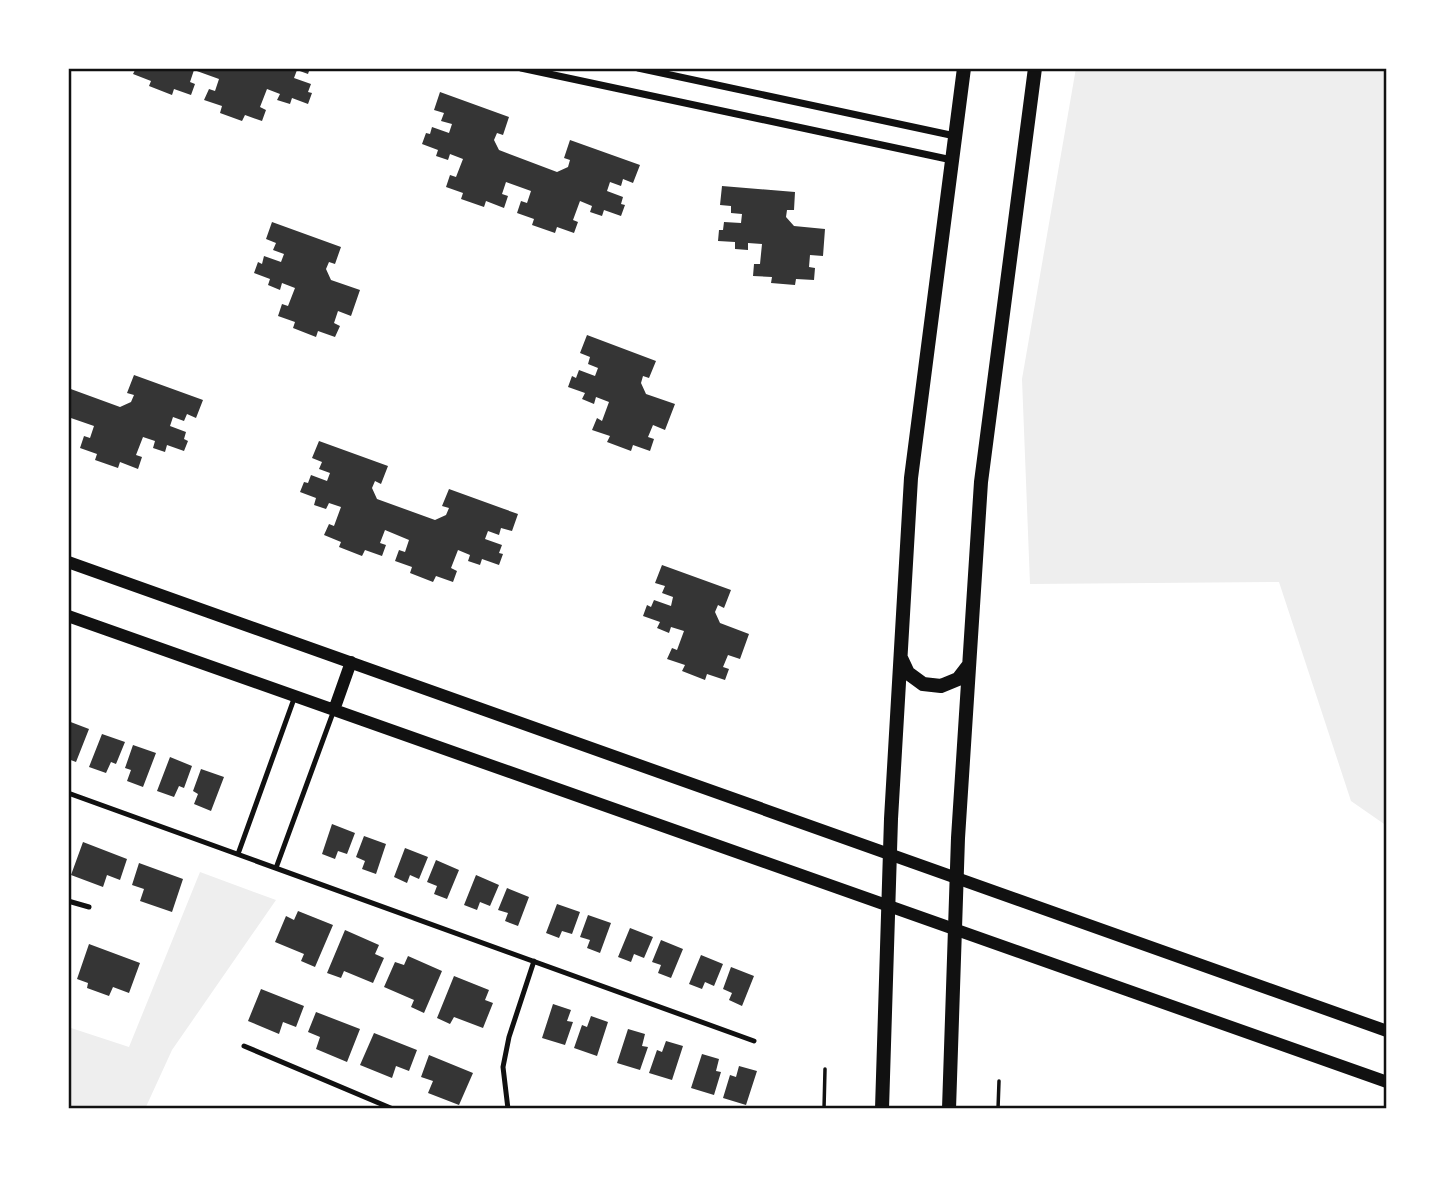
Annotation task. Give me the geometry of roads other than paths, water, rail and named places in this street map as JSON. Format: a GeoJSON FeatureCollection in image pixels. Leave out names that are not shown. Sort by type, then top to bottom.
{"type":"FeatureCollection","features":[{"type":"Feature","properties":{"kind":"main road"},"geometry":{"type":"LineString","coordinates":[[881,1109],[890,854],[911,478],[964,68]]}},
{"type":"Feature","properties":{"kind":"main road"},"geometry":{"type":"LineString","coordinates":[[949,1109],[956,878],[981,482],[1035,68]]}},
{"type":"Feature","properties":{"kind":"main road"},"geometry":{"type":"LineString","coordinates":[[901,657],[908,673],[923,684],[941,686],[958,679],[969,665]]}},
{"type":"Feature","properties":{"kind":"street"},"geometry":{"type":"LineString","coordinates":[[521,68],[952,160]]}},
{"type":"Feature","properties":{"kind":"street"},"geometry":{"type":"LineString","coordinates":[[638,68],[955,136]]}},
{"type":"Feature","properties":{"kind":"street"},"geometry":{"type":"LineString","coordinates":[[68,562],[1387,1031]]}},
{"type":"Feature","properties":{"kind":"street"},"geometry":{"type":"LineString","coordinates":[[68,616],[1387,1082]]}},
{"type":"Feature","properties":{"kind":"street"},"geometry":{"type":"LineString","coordinates":[[334,710],[351,662]]}},
{"type":"Feature","properties":{"kind":"lane"},"geometry":{"type":"LineString","coordinates":[[238,854],[295,696]]}},
{"type":"Feature","properties":{"kind":"lane"},"geometry":{"type":"LineString","coordinates":[[276,868],[334,710]]}},
{"type":"Feature","properties":{"kind":"lane"},"geometry":{"type":"LineString","coordinates":[[68,793],[754,1041]]}},
{"type":"Feature","properties":{"kind":"lane"},"geometry":{"type":"LineString","coordinates":[[68,901],[89,907]]}},
{"type":"Feature","properties":{"kind":"lane"},"geometry":{"type":"LineString","coordinates":[[508,1109],[503,1068],[509,1037],[534,961]]}},
{"type":"Feature","properties":{"kind":"lane"},"geometry":{"type":"LineString","coordinates":[[244,1046],[393,1109]]}}]}
